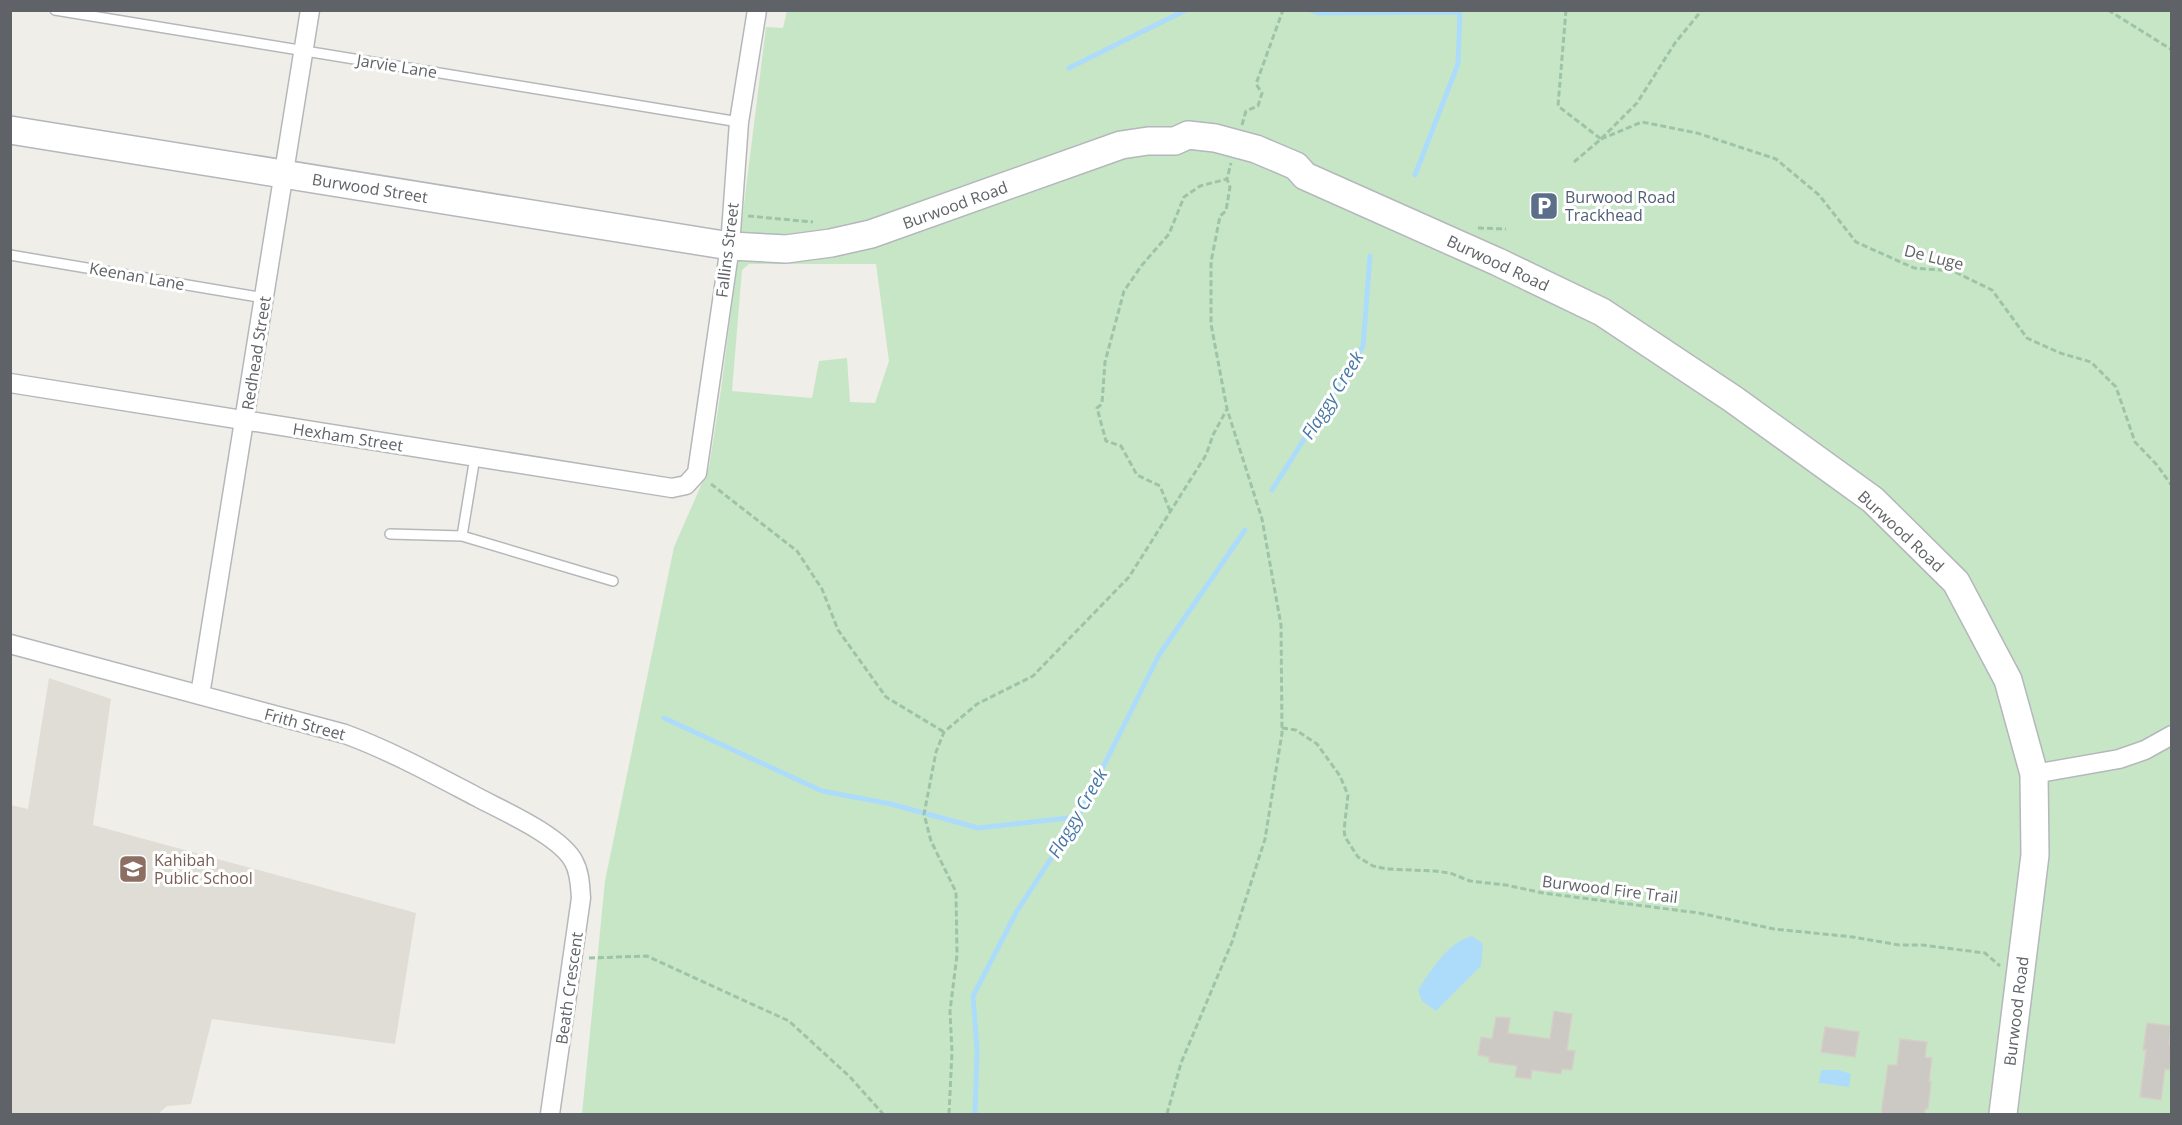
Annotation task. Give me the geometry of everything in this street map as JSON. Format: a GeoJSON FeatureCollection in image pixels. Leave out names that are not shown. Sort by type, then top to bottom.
{"type":"FeatureCollection","features":[{"type":"Feature","properties":{"kind":"main road","name":"Burwood Street"},"geometry":{"type":"LineString","coordinates":[[10,130],[730,246]]}},
{"type":"Feature","properties":{"kind":"main road","name":"Burwood Road"},"geometry":{"type":"LineString","coordinates":[[730,246],[786,249],[841,241],[902,224],[1121,145],[1148,141],[1176,141],[1188,135],[1215,138],[1232,159],[1256,149],[1296,166],[1305,176],[1498,262],[1602,312],[1733,399],[1873,500],[1956,582],[2008,680],[2034,774],[2035,855],[2003,1114]]}},
{"type":"Feature","properties":{"kind":"street","name":"Redhead Street"},"geometry":{"type":"LineString","coordinates":[[200,695],[310,10]]}},
{"type":"Feature","properties":{"kind":"street","name":"Fallins Street"},"geometry":{"type":"LineString","coordinates":[[692,479],[730,246],[739,122],[757,10]]}},
{"type":"Feature","properties":{"kind":"street","name":"Hexham Street"},"geometry":{"type":"LineString","coordinates":[[10,382],[672,488],[692,479]]}},
{"type":"Feature","properties":{"kind":"street","name":"Frith Street"},"geometry":{"type":"LineString","coordinates":[[10,644],[345,734],[380,747],[535,828],[557,843],[574,861]]}},
{"type":"Feature","properties":{"kind":"street"},"geometry":{"type":"LineString","coordinates":[[2034,774],[2119,759],[2145,750],[2172,735]]}},
{"type":"Feature","properties":{"kind":"street","name":"Beath Crescent"},"geometry":{"type":"LineString","coordinates":[[550,1114],[581,898],[580,879],[574,861]]}},
{"type":"Feature","properties":{"kind":"lane","name":"Jarvie Lane"},"geometry":{"type":"LineString","coordinates":[[55,10],[739,122]]}},
{"type":"Feature","properties":{"kind":"lane","name":"Keenan Lane"},"geometry":{"type":"LineString","coordinates":[[10,255],[264,298]]}},
{"type":"Feature","properties":{"kind":"lane"},"geometry":{"type":"LineString","coordinates":[[462,536],[476,457]]}},
{"type":"Feature","properties":{"kind":"lane"},"geometry":{"type":"LineString","coordinates":[[390,534],[462,536],[613,581]]}},
{"type":"Feature","properties":{"kind":"path"},"geometry":{"type":"LineString","coordinates":[[1167,1114],[1181,1063],[1232,942],[1265,839],[1282,728],[1281,625],[1262,519],[1227,409],[1211,324],[1211,262],[1220,216],[1226,211],[1232,159],[1246,111],[1258,106],[1262,93],[1256,84],[1282,10]]}},
{"type":"Feature","properties":{"kind":"path"},"geometry":{"type":"LineString","coordinates":[[1574,162],[1637,103],[1676,43],[1702,10]]}},
{"type":"Feature","properties":{"kind":"path"},"geometry":{"type":"LineString","coordinates":[[2108,10],[2172,50]]}},
{"type":"Feature","properties":{"kind":"path"},"geometry":{"type":"LineString","coordinates":[[1566,12],[1558,106],[1601,139]]}},
{"type":"Feature","properties":{"kind":"path","name":"De Luge"},"geometry":{"type":"LineString","coordinates":[[1601,139],[1642,122],[1697,133],[1776,159],[1819,195],[1856,242],[1914,268],[1953,271],[1992,290],[2027,338],[2060,353],[2091,362],[2116,387],[2135,442],[2157,465],[2172,486]]}},
{"type":"Feature","properties":{"kind":"path"},"geometry":{"type":"LineString","coordinates":[[1170,511],[1160,486],[1137,475],[1121,446],[1106,441],[1097,408],[1102,404],[1105,362],[1124,291],[1142,265],[1169,234],[1184,197],[1232,159]]}},
{"type":"Feature","properties":{"kind":"path"},"geometry":{"type":"LineString","coordinates":[[950,1114],[952,1052],[950,1011],[957,954],[956,892],[930,840],[924,814],[936,752],[944,732],[977,704],[1033,676],[1129,577],[1206,455],[1213,435],[1227,409]]}},
{"type":"Feature","properties":{"kind":"path"},"geometry":{"type":"LineString","coordinates":[[692,479],[797,551],[822,589],[838,630],[886,696],[944,732]]}},
{"type":"Feature","properties":{"kind":"path","name":"Burwood Fire Trail"},"geometry":{"type":"LineString","coordinates":[[1282,728],[1296,730],[1317,744],[1340,776],[1348,795],[1344,830],[1346,837],[1358,857],[1373,866],[1450,873],[1470,881],[1699,913],[1774,929],[1985,953],[2001,966],[2021,968]]}},
{"type":"Feature","properties":{"kind":"path"},"geometry":{"type":"LineString","coordinates":[[574,958],[647,956],[789,1021],[850,1077],[883,1114]]}},
{"type":"Feature","properties":{"kind":"shaded area","name":"Kahibah Public School"},"geometry":{"type":"Polygon","coordinates":[[[49,678],[111,699],[93,825],[416,913],[395,1044],[212,1019],[191,1104],[167,1106],[158,1114],[11,1114],[11,805],[28,809],[49,678]]]}},
{"type":"Feature","properties":{"kind":"green space"},"geometry":{"type":"Polygon","coordinates":[[[787,11],[2171,11],[2171,1114],[582,1114],[605,881],[674,547],[709,467],[721,390],[766,27],[783,28],[787,11]],[[749,264],[742,270],[732,391],[812,398],[819,361],[847,358],[850,402],[875,403],[889,361],[876,264],[749,264]]]}},
{"type":"Feature","properties":{"kind":"water"},"geometry":{"type":"Polygon","coordinates":[[[1472,936],[1483,944],[1481,966],[1436,1011],[1422,1001],[1418,990],[1448,950],[1463,939],[1472,936]]]}},
{"type":"Feature","properties":{"kind":"water"},"geometry":{"type":"Polygon","coordinates":[[[1821,1070],[1839,1070],[1851,1074],[1849,1087],[1819,1083],[1821,1070]]]}},
{"type":"Feature","properties":{"kind":"building"},"geometry":{"type":"Polygon","coordinates":[[[1554,1011],[1572,1014],[1567,1050],[1575,1051],[1572,1070],[1562,1069],[1561,1074],[1532,1070],[1531,1079],[1515,1077],[1517,1066],[1489,1062],[1489,1057],[1478,1055],[1481,1037],[1492,1039],[1496,1017],[1510,1018],[1508,1033],[1550,1039],[1554,1011]]]}},
{"type":"Feature","properties":{"kind":"building"},"geometry":{"type":"Polygon","coordinates":[[[2147,1023],[2171,1026],[2170,1070],[2165,1069],[2161,1100],[2140,1097],[2147,1023]]]}},
{"type":"Feature","properties":{"kind":"building"},"geometry":{"type":"Polygon","coordinates":[[[1825,1027],[1859,1032],[1855,1057],[1821,1052],[1825,1027]]]}},
{"type":"Feature","properties":{"kind":"building"},"geometry":{"type":"Polygon","coordinates":[[[1900,1039],[1927,1042],[1925,1057],[1932,1058],[1928,1109],[1925,1109],[1925,1114],[1881,1114],[1888,1065],[1897,1065],[1900,1039]]]}},
{"type":"Feature","properties":{"kind":"waterway"},"geometry":{"type":"LineString","coordinates":[[1069,68],[1186,10]]}},
{"type":"Feature","properties":{"kind":"waterway"},"geometry":{"type":"LineString","coordinates":[[1310,10],[1319,13],[1459,12]]}},
{"type":"Feature","properties":{"kind":"waterway","name":"Flaggy Creek"},"geometry":{"type":"LineString","coordinates":[[1415,175],[1458,64],[1460,10]]}},
{"type":"Feature","properties":{"kind":"waterway","name":"Flaggy Creek"},"geometry":{"type":"LineString","coordinates":[[1272,490],[1363,346],[1370,256]]}},
{"type":"Feature","properties":{"kind":"waterway","name":"Flaggy Creek"},"geometry":{"type":"LineString","coordinates":[[975,1114],[977,1050],[973,996],[1017,911],[1078,817],[1159,655],[1245,530]]}},
{"type":"Feature","properties":{"kind":"waterway"},"geometry":{"type":"LineString","coordinates":[[664,718],[822,791],[891,804],[978,828],[1078,817]]}},
{"type":"Feature","properties":{"kind":"place","name":"Burwood Road Trackhead"},"geometry":{"type":"Point","coordinates":[1544,206]}},
{"type":"Feature","properties":{"kind":"place","name":"Kahibah Public School"},"geometry":{"type":"Point","coordinates":[133,869]}}]}
